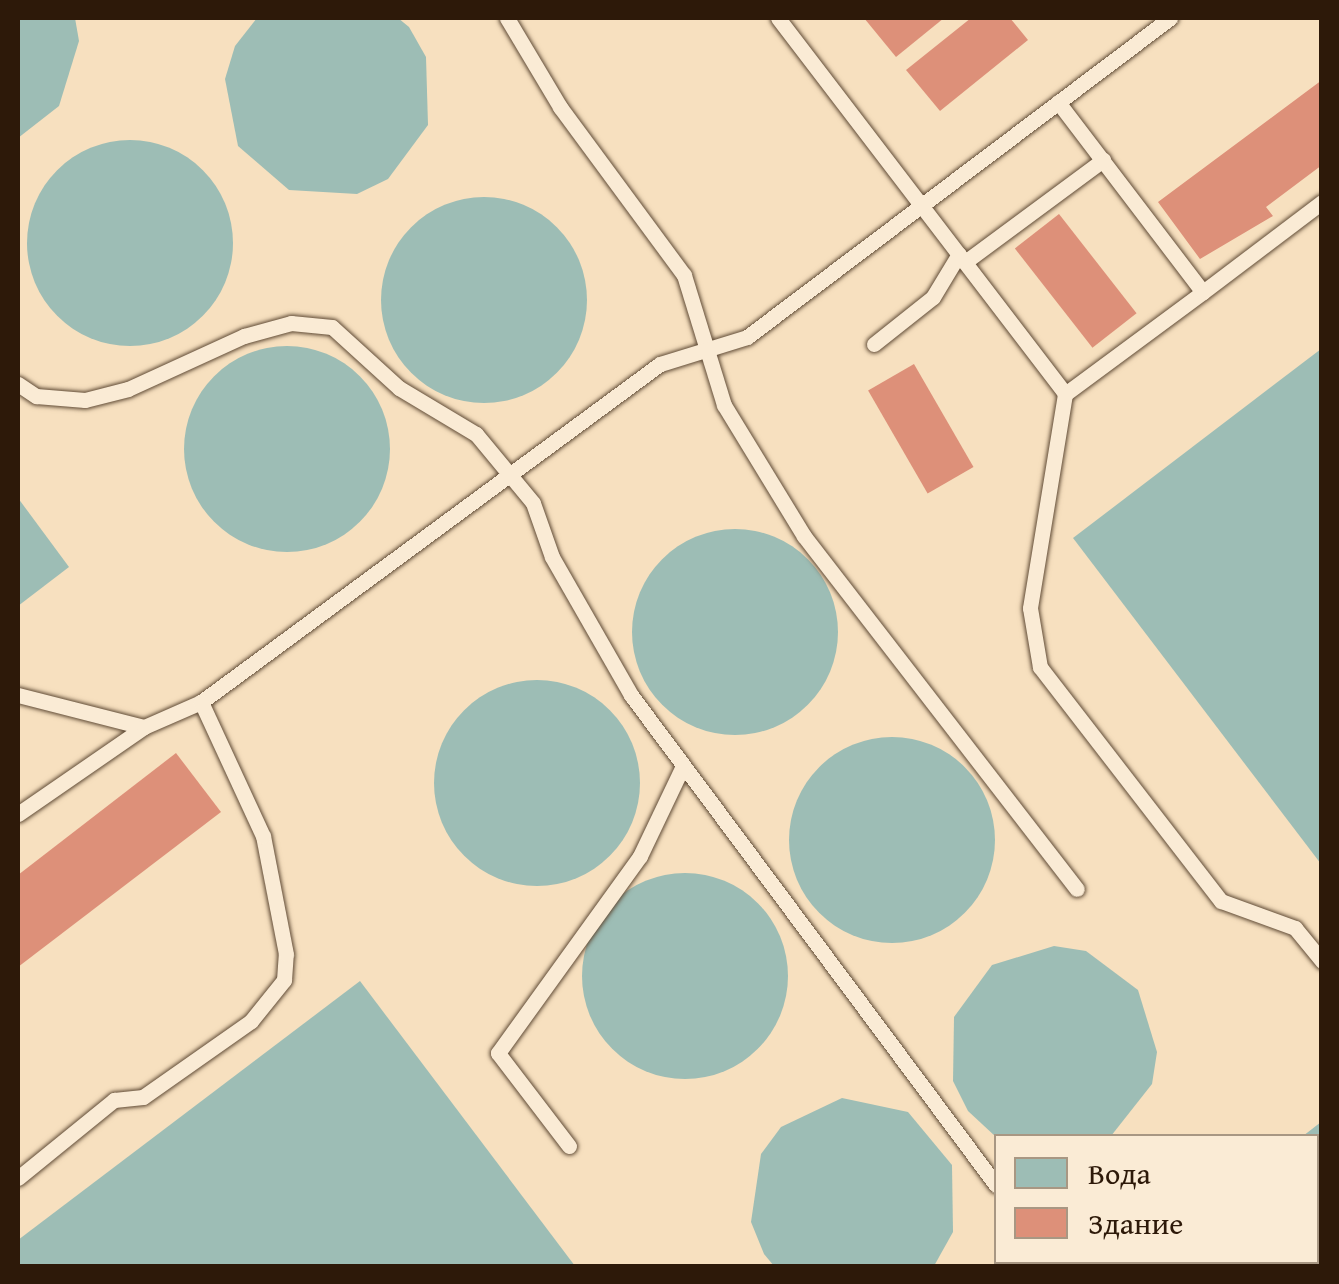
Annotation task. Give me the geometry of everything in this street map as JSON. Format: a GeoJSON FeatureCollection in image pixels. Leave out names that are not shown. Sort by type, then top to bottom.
{"type":"FeatureCollection","features":[{"type":"Feature","properties":{"kind":"lane"},"geometry":{"type":"LineString","coordinates":[[507,18],[560,107],[684,275],[710,348],[724,405],[804,536],[1077,889]]}},
{"type":"Feature","properties":{"kind":"lane"},"geometry":{"type":"LineString","coordinates":[[778,18],[1065,394]]}},
{"type":"Feature","properties":{"kind":"lane"},"geometry":{"type":"LineString","coordinates":[[18,814],[144,727],[201,702],[660,364],[747,337],[1170,18]]}},
{"type":"Feature","properties":{"kind":"lane"},"geometry":{"type":"LineString","coordinates":[[1058,102],[1204,292]]}},
{"type":"Feature","properties":{"kind":"lane"},"geometry":{"type":"LineString","coordinates":[[874,344],[933,298],[962,258],[1103,160]]}},
{"type":"Feature","properties":{"kind":"lane"},"geometry":{"type":"LineString","coordinates":[[1322,202],[1065,394],[1030,608],[1040,667],[1221,901],[1295,928],[1322,962]]}},
{"type":"Feature","properties":{"kind":"lane"},"geometry":{"type":"LineString","coordinates":[[18,384],[36,396],[85,400],[290,323],[332,327],[399,388],[476,434],[514,471],[580,612],[683,766],[994,1182]]}},
{"type":"Feature","properties":{"kind":"lane"},"geometry":{"type":"LineString","coordinates":[[18,695],[144,727]]}},
{"type":"Feature","properties":{"kind":"lane"},"geometry":{"type":"LineString","coordinates":[[18,1178],[114,1100],[143,1097],[252,1020],[284,980],[286,954],[263,836],[201,702]]}},
{"type":"Feature","properties":{"kind":"lane"},"geometry":{"type":"LineString","coordinates":[[570,1146],[498,1052],[640,856],[683,766]]}},
{"type":"Feature","properties":{"kind":"water"},"geometry":{"type":"Polygon","coordinates":[[[18,18],[75,18],[79,41],[59,106],[18,138],[18,18]]]}},
{"type":"Feature","properties":{"kind":"water"},"geometry":{"type":"Polygon","coordinates":[[[257,18],[398,18],[409,27],[426,57],[428,125],[388,179],[357,194],[289,190],[238,146],[225,79],[235,46],[257,18]]]}},
{"type":"Feature","properties":{"kind":"water"},"geometry":{"type":"Polygon","coordinates":[[[130,140],[170,148],[203,170],[225,203],[233,243],[225,283],[203,316],[170,338],[130,346],[90,338],[57,316],[35,283],[27,243],[35,203],[57,170],[90,148],[130,140]]]}},
{"type":"Feature","properties":{"kind":"water"},"geometry":{"type":"Polygon","coordinates":[[[484,197],[524,204],[557,227],[580,260],[587,300],[580,340],[557,373],[524,396],[484,403],[444,396],[411,373],[388,340],[381,300],[388,260],[411,227],[444,204],[484,197]]]}},
{"type":"Feature","properties":{"kind":"water"},"geometry":{"type":"Polygon","coordinates":[[[287,346],[327,353],[360,376],[383,409],[390,449],[383,489],[360,522],[327,545],[287,552],[247,545],[214,522],[191,489],[184,449],[191,409],[214,376],[247,353],[287,346]]]}},
{"type":"Feature","properties":{"kind":"water"},"geometry":{"type":"Polygon","coordinates":[[[1321,349],[1321,864],[1073,538],[1321,349]]]}},
{"type":"Feature","properties":{"kind":"water"},"geometry":{"type":"Polygon","coordinates":[[[18,498],[69,567],[18,606],[18,498]]]}},
{"type":"Feature","properties":{"kind":"water"},"geometry":{"type":"Polygon","coordinates":[[[735,529],[775,537],[808,559],[830,592],[838,632],[830,672],[808,705],[775,727],[735,735],[695,727],[662,705],[640,672],[632,632],[640,592],[662,559],[695,537],[735,529]]]}},
{"type":"Feature","properties":{"kind":"water"},"geometry":{"type":"Polygon","coordinates":[[[537,680],[577,688],[610,710],[632,743],[640,783],[632,823],[610,856],[577,878],[537,886],[497,878],[464,856],[442,823],[434,783],[442,743],[464,710],[497,688],[537,680]]]}},
{"type":"Feature","properties":{"kind":"water"},"geometry":{"type":"Polygon","coordinates":[[[892,737],[932,744],[965,767],[988,800],[995,840],[988,880],[965,913],[932,936],[892,943],[852,936],[819,913],[796,880],[789,840],[796,800],[819,767],[852,744],[892,737]]]}},
{"type":"Feature","properties":{"kind":"water"},"geometry":{"type":"Polygon","coordinates":[[[685,873],[725,881],[758,903],[780,936],[788,976],[780,1016],[758,1049],[725,1071],[685,1079],[645,1071],[612,1049],[590,1016],[582,976],[590,936],[612,903],[645,881],[685,873]]]}},
{"type":"Feature","properties":{"kind":"water"},"geometry":{"type":"Polygon","coordinates":[[[1054,946],[1086,951],[1138,990],[1157,1052],[1152,1084],[1113,1134],[994,1135],[968,1111],[953,1081],[954,1017],[992,965],[1054,946]]]}},
{"type":"Feature","properties":{"kind":"water"},"geometry":{"type":"Polygon","coordinates":[[[360,981],[575,1266],[18,1266],[18,1240],[360,981]]]}},
{"type":"Feature","properties":{"kind":"water"},"geometry":{"type":"Polygon","coordinates":[[[842,1098],[908,1112],[952,1165],[953,1232],[934,1266],[774,1266],[764,1254],[751,1222],[761,1154],[781,1127],[842,1098]]]}},
{"type":"Feature","properties":{"kind":"water"},"geometry":{"type":"Polygon","coordinates":[[[1321,1122],[1321,1266],[1132,1266],[1319,1264],[1319,1134],[1306,1134],[1321,1122]]]}},
{"type":"Feature","properties":{"kind":"building"},"geometry":{"type":"Polygon","coordinates":[[[864,18],[944,18],[896,57],[864,18]]]}},
{"type":"Feature","properties":{"kind":"building"},"geometry":{"type":"Polygon","coordinates":[[[971,18],[1010,18],[1028,40],[940,111],[906,70],[971,18]]]}},
{"type":"Feature","properties":{"kind":"building"},"geometry":{"type":"Polygon","coordinates":[[[1322,80],[1322,165],[1266,207],[1273,216],[1200,259],[1158,202],[1322,80]]]}},
{"type":"Feature","properties":{"kind":"building"},"geometry":{"type":"Polygon","coordinates":[[[1059,214],[1137,313],[1092,348],[1015,248],[1059,214]]]}},
{"type":"Feature","properties":{"kind":"building"},"geometry":{"type":"Polygon","coordinates":[[[914,364],[974,467],[928,494],[868,390],[914,364]]]}},
{"type":"Feature","properties":{"kind":"building"},"geometry":{"type":"Polygon","coordinates":[[[176,753],[221,812],[18,967],[18,875],[176,753]]]}}]}
